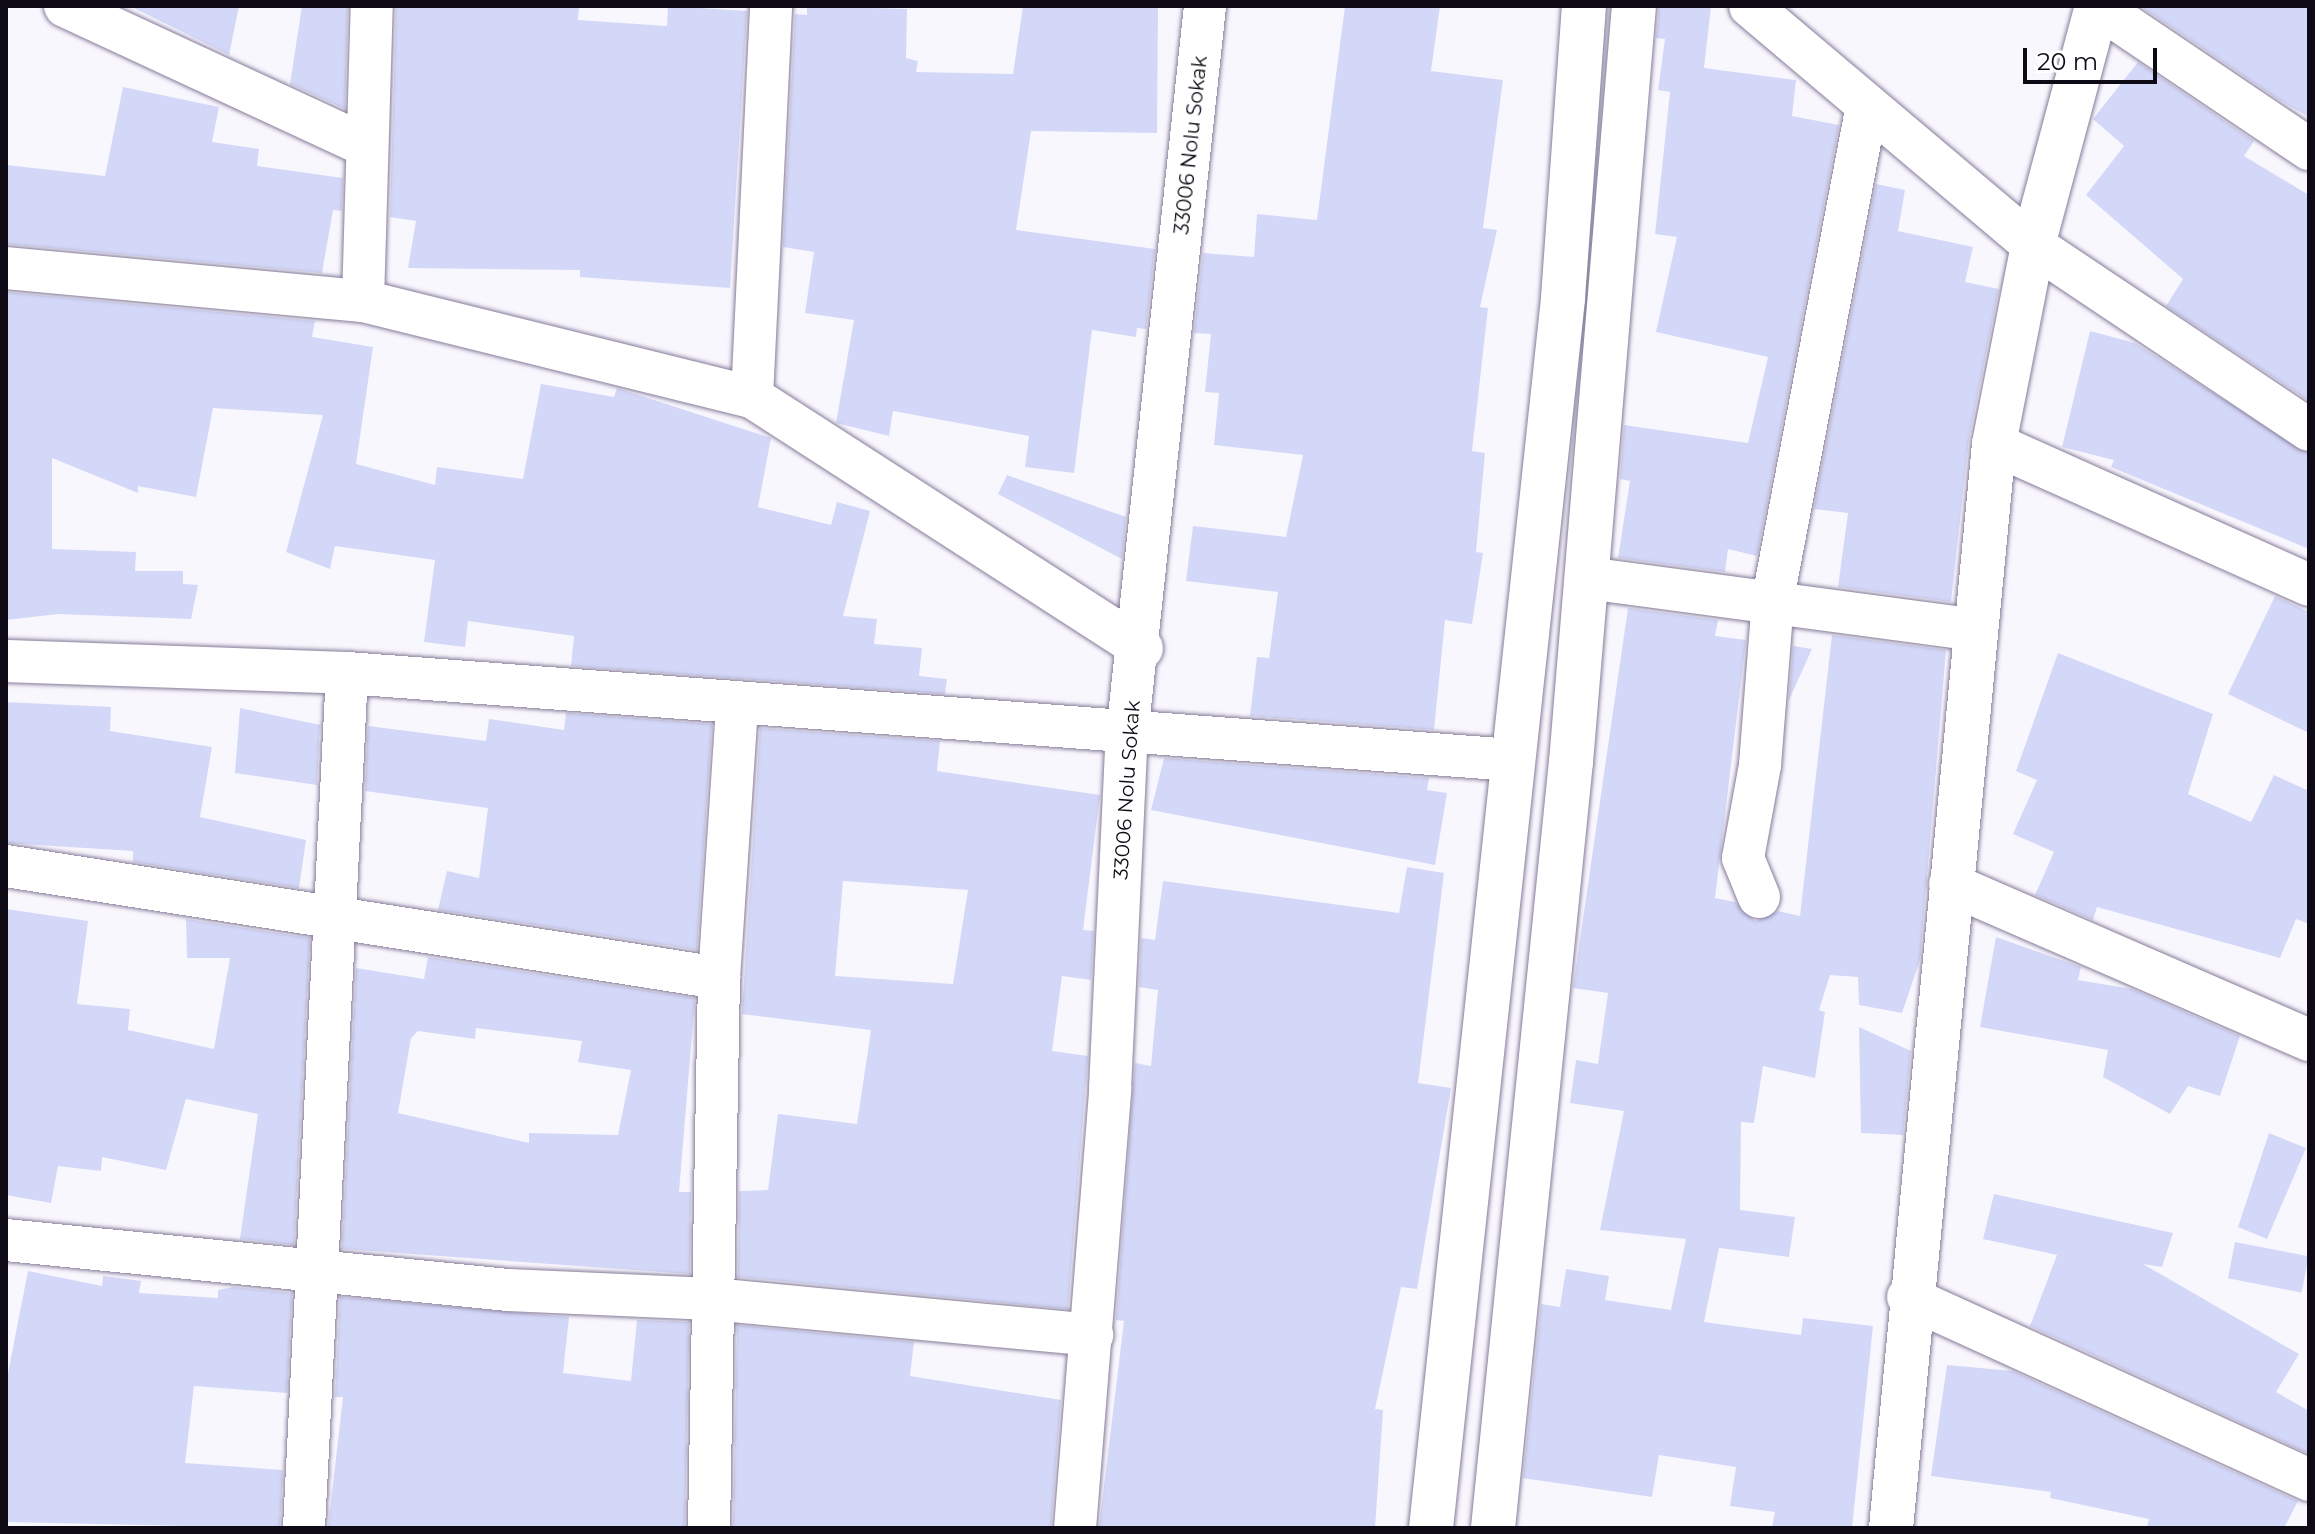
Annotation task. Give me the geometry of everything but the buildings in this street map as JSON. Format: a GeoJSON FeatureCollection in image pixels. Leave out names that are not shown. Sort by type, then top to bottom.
{"type":"FeatureCollection","features":[{"type":"Feature","properties":{"kind":"main road"},"geometry":{"type":"LineString","coordinates":[[1431,1528],[1511,760],[1563,298],[1584,6]]}},
{"type":"Feature","properties":{"kind":"main road"},"geometry":{"type":"LineString","coordinates":[[1493,1528],[1587,578],[1634,6]]}},
{"type":"Feature","properties":{"kind":"main road"},"geometry":{"type":"LineString","coordinates":[[1891,1528],[1908,1297],[1994,444],[2033,245],[2097,6]]}},
{"type":"Feature","properties":{"kind":"street"},"geometry":{"type":"LineString","coordinates":[[65,6],[366,146]]}},
{"type":"Feature","properties":{"kind":"street"},"geometry":{"type":"LineString","coordinates":[[363,301],[372,6]]}},
{"type":"Feature","properties":{"kind":"street"},"geometry":{"type":"LineString","coordinates":[[752,397],[771,6]]}},
{"type":"Feature","properties":{"kind":"street","name":"33006 Nolu Sokak"},"geometry":{"type":"LineString","coordinates":[[1075,1528],[1092,1335],[1127,735],[1142,648],[1205,6]]}},
{"type":"Feature","properties":{"kind":"street"},"geometry":{"type":"LineString","coordinates":[[1750,6],[1866,110],[2033,245],[2309,430]]}},
{"type":"Feature","properties":{"kind":"street"},"geometry":{"type":"LineString","coordinates":[[2097,6],[2309,149]]}},
{"type":"Feature","properties":{"kind":"street"},"geometry":{"type":"LineString","coordinates":[[1759,897],[1743,858],[1760,765],[1773,598],[1866,110]]}},
{"type":"Feature","properties":{"kind":"street"},"geometry":{"type":"LineString","coordinates":[[6,268],[363,301],[752,397],[1142,648]]}},
{"type":"Feature","properties":{"kind":"street"},"geometry":{"type":"LineString","coordinates":[[1994,444],[2309,585]]}},
{"type":"Feature","properties":{"kind":"street"},"geometry":{"type":"LineString","coordinates":[[1587,578],[1773,598],[1976,630]]}},
{"type":"Feature","properties":{"kind":"street"},"geometry":{"type":"LineString","coordinates":[[6,661],[347,673],[737,706],[1511,760]]}},
{"type":"Feature","properties":{"kind":"street"},"geometry":{"type":"LineString","coordinates":[[304,1528],[313,1470],[315,1267],[347,673]]}},
{"type":"Feature","properties":{"kind":"street"},"geometry":{"type":"LineString","coordinates":[[709,1528],[719,978],[737,706]]}},
{"type":"Feature","properties":{"kind":"street"},"geometry":{"type":"LineString","coordinates":[[6,866],[336,912],[719,978]]}},
{"type":"Feature","properties":{"kind":"street"},"geometry":{"type":"LineString","coordinates":[[1950,884],[2309,1040]]}},
{"type":"Feature","properties":{"kind":"street"},"geometry":{"type":"LineString","coordinates":[[6,1240],[315,1267],[508,1290],[712,1299],[1092,1335]]}},
{"type":"Feature","properties":{"kind":"street"},"geometry":{"type":"LineString","coordinates":[[1908,1297],[2309,1480]]}}]}
